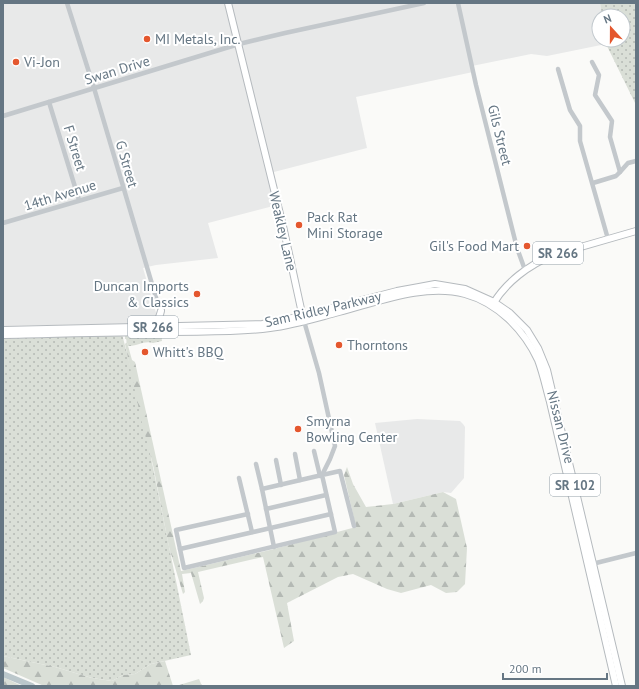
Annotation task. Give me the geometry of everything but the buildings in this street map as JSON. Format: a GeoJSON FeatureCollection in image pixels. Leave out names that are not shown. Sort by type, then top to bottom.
{"type":"FeatureCollection","features":[{"type":"Feature","properties":{"kind":"main road","name":"Weakley Lane"},"geometry":{"type":"LineString","coordinates":[[228,3],[283,226],[303,318]]}},
{"type":"Feature","properties":{"kind":"main road","name":"SR 266"},"geometry":{"type":"LineString","coordinates":[[493,304],[510,283],[525,270],[542,259],[608,238],[636,231]]}},
{"type":"Feature","properties":{"kind":"main road","name":"Sam Ridley Parkway"},"geometry":{"type":"LineString","coordinates":[[3,335],[165,329],[248,330],[271,328],[397,291],[435,284],[466,289],[493,304]]}},
{"type":"Feature","properties":{"kind":"main road","name":"Nissan Drive"},"geometry":{"type":"LineString","coordinates":[[493,304],[510,313],[528,330],[538,348],[547,370],[591,564],[616,686]]}},
{"type":"Feature","properties":{"kind":"main road"},"geometry":{"type":"LineString","coordinates":[[146,327],[154,324],[158,320],[161,311]]}},
{"type":"Feature","properties":{"kind":"main road","name":"Sam Ridley Parkway"},"geometry":{"type":"LineString","coordinates":[[3,330],[146,327],[165,329]]}},
{"type":"Feature","properties":{"kind":"main road","name":"Nissan Drive"},"geometry":{"type":"LineString","coordinates":[[591,564],[622,686]]}},
{"type":"Feature","properties":{"kind":"street","name":"G Street"},"geometry":{"type":"LineString","coordinates":[[67,3],[94,88],[122,188],[161,311],[165,329]]}},
{"type":"Feature","properties":{"kind":"street","name":"Swan Drive"},"geometry":{"type":"LineString","coordinates":[[3,116],[238,44],[424,3]]}},
{"type":"Feature","properties":{"kind":"street","name":"Gils Street"},"geometry":{"type":"LineString","coordinates":[[458,3],[476,85],[517,248],[525,270]]}},
{"type":"Feature","properties":{"kind":"street"},"geometry":{"type":"LineString","coordinates":[[592,62],[599,75],[595,95],[612,121],[610,137],[620,172]]}},
{"type":"Feature","properties":{"kind":"street"},"geometry":{"type":"LineString","coordinates":[[558,69],[570,110],[580,126],[580,141],[608,238]]}},
{"type":"Feature","properties":{"kind":"street","name":"F Street"},"geometry":{"type":"LineString","coordinates":[[49,102],[79,200]]}},
{"type":"Feature","properties":{"kind":"street"},"geometry":{"type":"LineString","coordinates":[[593,183],[616,176],[628,163],[636,161]]}},
{"type":"Feature","properties":{"kind":"street","name":"14th Avenue"},"geometry":{"type":"LineString","coordinates":[[3,223],[122,188]]}},
{"type":"Feature","properties":{"kind":"street","name":"Weakley Lane"},"geometry":{"type":"LineString","coordinates":[[303,318],[319,373],[335,446],[321,475]]}},
{"type":"Feature","properties":{"kind":"street"},"geometry":{"type":"LineString","coordinates":[[248,514],[176,530],[184,568],[335,532],[314,451]]}},
{"type":"Feature","properties":{"kind":"street"},"geometry":{"type":"LineString","coordinates":[[295,454],[300,480]]}},
{"type":"Feature","properties":{"kind":"street"},"geometry":{"type":"LineString","coordinates":[[276,460],[281,485]]}},
{"type":"Feature","properties":{"kind":"street"},"geometry":{"type":"LineString","coordinates":[[256,464],[274,547]]}},
{"type":"Feature","properties":{"kind":"street"},"geometry":{"type":"LineString","coordinates":[[262,489],[340,471],[354,526]]}},
{"type":"Feature","properties":{"kind":"street"},"geometry":{"type":"LineString","coordinates":[[239,478],[252,532]]}},
{"type":"Feature","properties":{"kind":"street"},"geometry":{"type":"LineString","coordinates":[[266,509],[326,495]]}},
{"type":"Feature","properties":{"kind":"street"},"geometry":{"type":"LineString","coordinates":[[180,549],[331,514]]}},
{"type":"Feature","properties":{"kind":"street"},"geometry":{"type":"LineString","coordinates":[[591,564],[636,553]]}},
{"type":"Feature","properties":{"kind":"shaded area"},"geometry":{"type":"Polygon","coordinates":[[[3,3],[600,3],[601,8],[591,8],[591,47],[547,56],[531,54],[472,66],[473,72],[356,97],[367,148],[270,173],[277,205],[208,223],[218,258],[156,265],[143,268],[159,323],[3,326],[3,3]]]}},
{"type":"Feature","properties":{"kind":"shaded area"},"geometry":{"type":"Polygon","coordinates":[[[417,419],[460,421],[463,424],[465,427],[464,478],[451,493],[443,492],[393,504],[375,423],[417,419]]]}},
{"type":"Feature","properties":{"kind":"green space"},"geometry":{"type":"Polygon","coordinates":[[[600,3],[636,3],[636,105],[608,48],[631,48],[631,8],[601,8],[600,3]]]}},
{"type":"Feature","properties":{"kind":"green space"},"geometry":{"type":"Polygon","coordinates":[[[122,334],[141,408],[191,655],[151,664],[135,674],[123,675],[112,681],[92,678],[55,667],[3,656],[3,337],[122,334]]]}},
{"type":"Feature","properties":{"kind":"green space"},"geometry":{"type":"Polygon","coordinates":[[[125,335],[161,335],[162,341],[128,346],[125,335]]]}},
{"type":"Feature","properties":{"kind":"green space"},"geometry":{"type":"Polygon","coordinates":[[[127,342],[132,360],[135,362],[181,571],[270,550],[356,527],[344,475],[347,467],[353,484],[366,507],[393,504],[443,492],[456,499],[467,548],[465,584],[457,592],[446,593],[431,585],[401,593],[387,589],[353,574],[338,577],[287,603],[294,641],[284,648],[263,557],[198,572],[204,598],[200,604],[191,573],[182,574],[185,592],[183,594],[169,547],[153,465],[141,419],[125,344],[127,342]]]}},
{"type":"Feature","properties":{"kind":"green space"},"geometry":{"type":"Polygon","coordinates":[[[3,656],[55,667],[92,678],[112,681],[123,675],[135,674],[151,664],[165,661],[173,686],[44,686],[3,668],[3,656]]]}},
{"type":"Feature","properties":{"kind":"green space"},"geometry":{"type":"Polygon","coordinates":[[[3,677],[22,686],[3,686],[3,677]]]}},
{"type":"Feature","properties":{"kind":"green space"},"geometry":{"type":"Polygon","coordinates":[[[199,679],[202,686],[176,686],[199,679]]]}},
{"type":"Feature","properties":{"kind":"waterway"},"geometry":{"type":"LineString","coordinates":[[3,674],[32,686]]}},
{"type":"Feature","properties":{"kind":"place","name":"MI Metals, Inc."},"geometry":{"type":"Point","coordinates":[147,39]}},
{"type":"Feature","properties":{"kind":"place","name":"Vi-Jon"},"geometry":{"type":"Point","coordinates":[16,62]}},
{"type":"Feature","properties":{"kind":"place","name":"Pack Rat Mini Storage"},"geometry":{"type":"Point","coordinates":[299,225]}},
{"type":"Feature","properties":{"kind":"place","name":"Gil's Food Mart"},"geometry":{"type":"Point","coordinates":[527,246]}},
{"type":"Feature","properties":{"kind":"place","name":"Duncan Imports & Classics"},"geometry":{"type":"Point","coordinates":[197,294]}},
{"type":"Feature","properties":{"kind":"place","name":"Thorntons"},"geometry":{"type":"Point","coordinates":[339,345]}},
{"type":"Feature","properties":{"kind":"place","name":"Whitt's BBQ"},"geometry":{"type":"Point","coordinates":[145,352]}},
{"type":"Feature","properties":{"kind":"place","name":"Smyrna Bowling Center"},"geometry":{"type":"Point","coordinates":[298,429]}}]}
